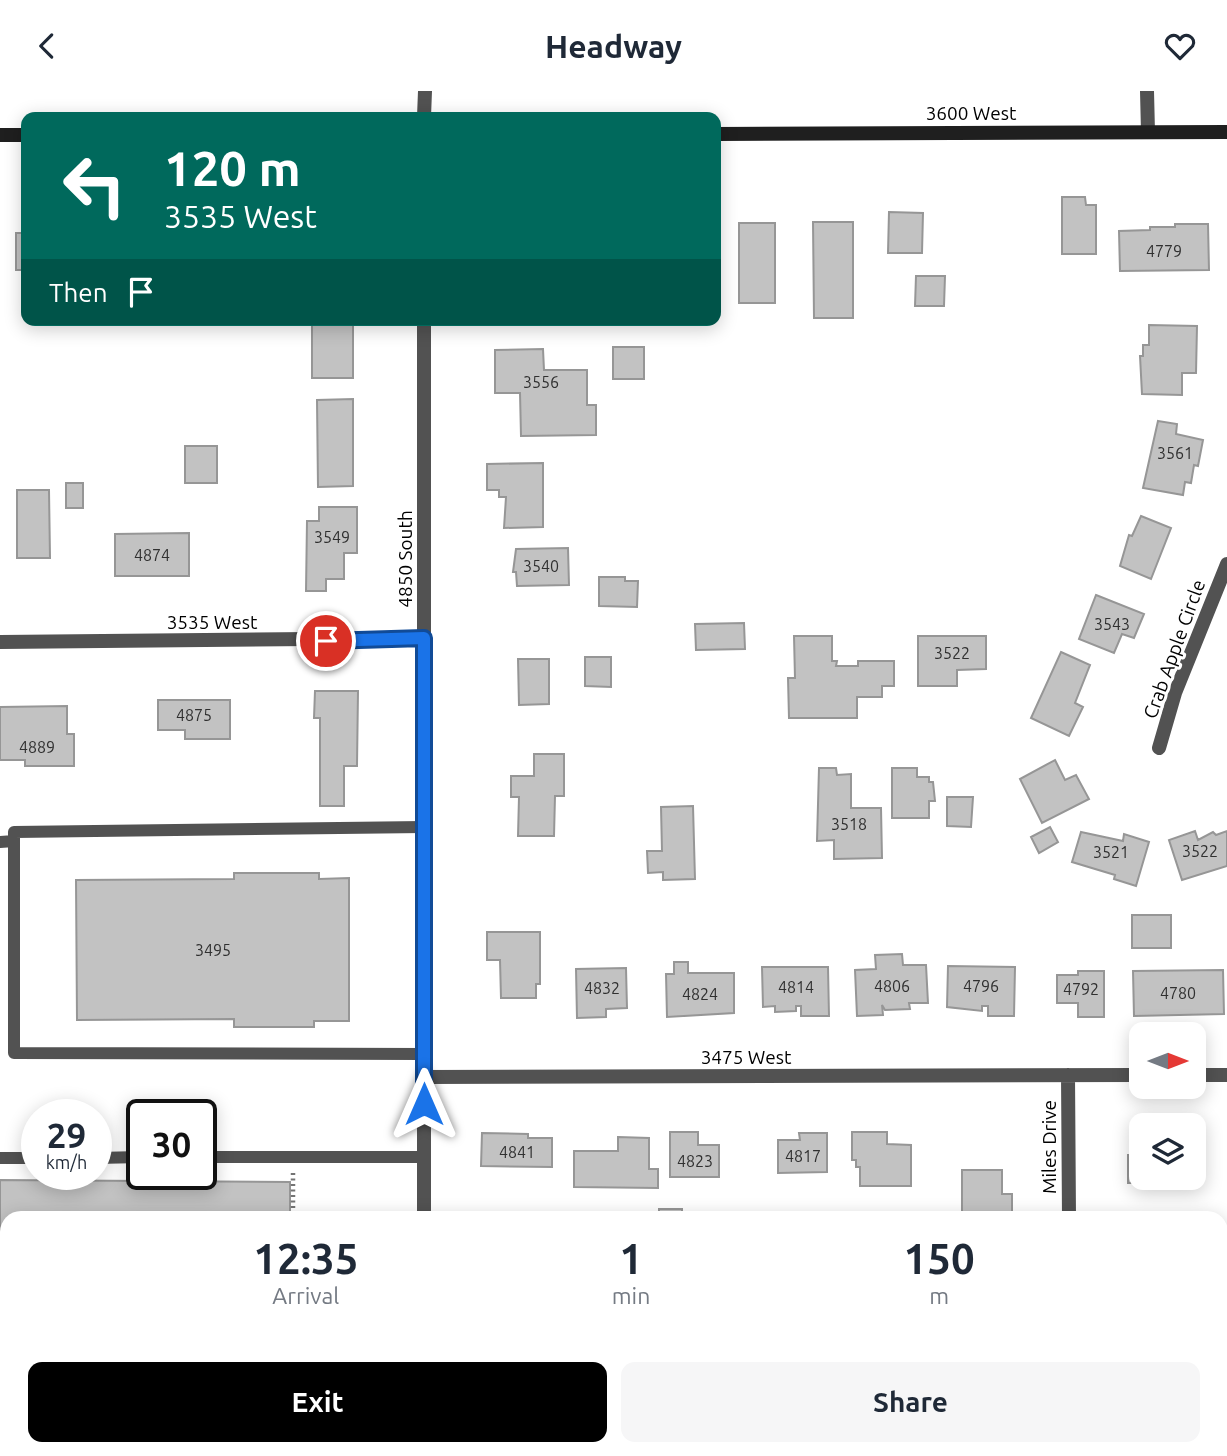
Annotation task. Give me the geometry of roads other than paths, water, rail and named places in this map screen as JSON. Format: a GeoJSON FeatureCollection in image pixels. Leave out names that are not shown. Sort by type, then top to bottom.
{"type":"FeatureCollection","features":[{"type":"Feature","properties":{"kind":"street"},"geometry":{"type":"LineString","coordinates":[[424,112],[425,91]]}},
{"type":"Feature","properties":{"kind":"street"},"geometry":{"type":"LineString","coordinates":[[1147,91],[1148,132]]}},
{"type":"Feature","properties":{"kind":"street","name":"3600 West"},"geometry":{"type":"LineString","coordinates":[[721,134],[1227,132]]}},
{"type":"Feature","properties":{"kind":"street"},"geometry":{"type":"LineString","coordinates":[[0,135],[21,135]]}},
{"type":"Feature","properties":{"kind":"street","name":"4850 South"},"geometry":{"type":"LineString","coordinates":[[424,326],[424,1211]]}},
{"type":"Feature","properties":{"kind":"street","name":"Crab Apple Circle"},"geometry":{"type":"LineString","coordinates":[[1159,748],[1175,692],[1227,564]]}},
{"type":"Feature","properties":{"kind":"street","name":"3535 West"},"geometry":{"type":"LineString","coordinates":[[0,642],[424,638]]}},
{"type":"Feature","properties":{"kind":"street","name":"Miles Drive"},"geometry":{"type":"LineString","coordinates":[[1068,1075],[1069,1211]]}},
{"type":"Feature","properties":{"kind":"street","name":"3475 West"},"geometry":{"type":"LineString","coordinates":[[424,1077],[1129,1075]]}},
{"type":"Feature","properties":{"kind":"street"},"geometry":{"type":"LineString","coordinates":[[1206,1075],[1227,1075]]}},
{"type":"Feature","properties":{"kind":"lane"},"geometry":{"type":"LineString","coordinates":[[14,1053],[14,832],[424,827]]}},
{"type":"Feature","properties":{"kind":"lane"},"geometry":{"type":"LineString","coordinates":[[0,842],[14,841]]}},
{"type":"Feature","properties":{"kind":"lane"},"geometry":{"type":"LineString","coordinates":[[0,1053],[424,1054]]}},
{"type":"Feature","properties":{"kind":"lane"},"geometry":{"type":"LineString","coordinates":[[217,1157],[424,1157]]}},
{"type":"Feature","properties":{"kind":"lane"},"geometry":{"type":"LineString","coordinates":[[0,1158],[21,1158]]}}]}
